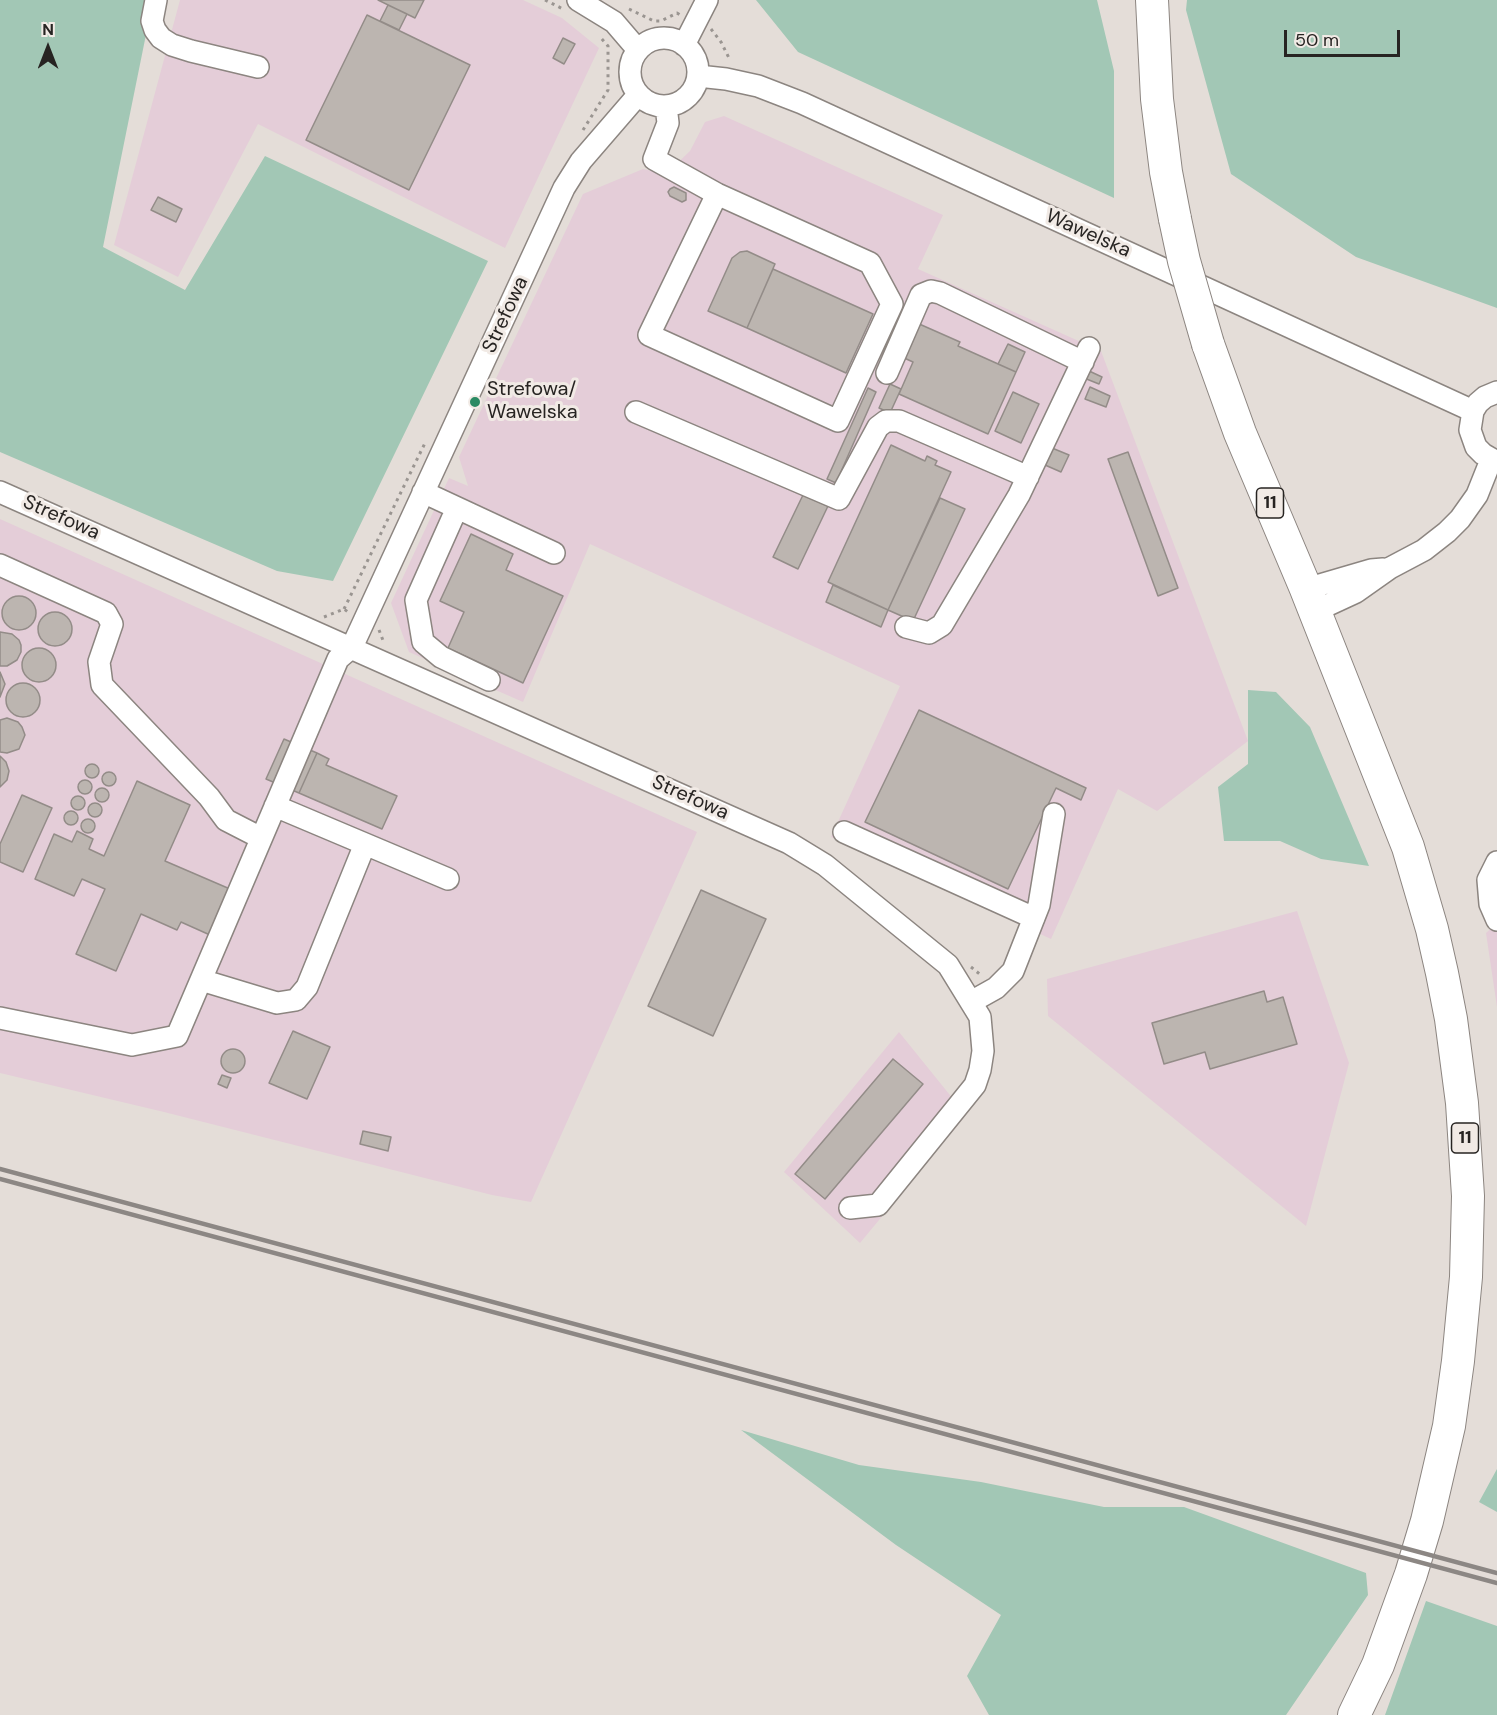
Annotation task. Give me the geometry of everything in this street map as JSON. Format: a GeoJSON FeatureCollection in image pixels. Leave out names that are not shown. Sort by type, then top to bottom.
{"type":"FeatureCollection","features":[{"type":"Feature","properties":{"kind":"highway","name":"11"},"geometry":{"type":"LineString","coordinates":[[1152,0],[1157,99],[1166,172],[1184,261],[1208,344],[1240,433],[1311,600],[1402,831],[1432,929],[1449,1007],[1458,1064],[1468,1196],[1463,1320],[1453,1400],[1440,1471],[1411,1574],[1378,1665],[1354,1715]]}},
{"type":"Feature","properties":{"kind":"street"},"geometry":{"type":"LineString","coordinates":[[156,0],[152,21],[154,30],[161,38],[172,45],[191,51],[258,67]]}},
{"type":"Feature","properties":{"kind":"street"},"geometry":{"type":"LineString","coordinates":[[684,45],[707,0]]}},
{"type":"Feature","properties":{"kind":"street"},"geometry":{"type":"LineString","coordinates":[[575,6],[614,22],[638,50]]}},
{"type":"Feature","properties":{"kind":"street"},"geometry":{"type":"LineString","coordinates":[[657,39],[671,39],[684,45],[694,55],[698,69],[695,87],[679,103],[657,106],[647,102],[633,88],[629,72],[633,56],[644,45],[657,39]]}},
{"type":"Feature","properties":{"kind":"street","name":"Wawelska"},"geometry":{"type":"LineString","coordinates":[[698,76],[758,86],[802,102],[1473,411]]}},
{"type":"Feature","properties":{"kind":"street","name":"Strefowa"},"geometry":{"type":"LineString","coordinates":[[351,647],[564,188],[581,161],[638,95]]}},
{"type":"Feature","properties":{"kind":"street"},"geometry":{"type":"LineString","coordinates":[[666,106],[668,123],[654,159],[717,194],[870,263],[892,304],[838,421],[649,335],[717,194]]}},
{"type":"Feature","properties":{"kind":"street"},"geometry":{"type":"LineString","coordinates":[[886,373],[921,295],[931,291],[940,292],[1086,355],[1028,477],[942,625],[928,633],[906,627]]}},
{"type":"Feature","properties":{"kind":"street"},"geometry":{"type":"LineString","coordinates":[[1311,600],[1356,592],[1390,568],[1424,550],[1460,519],[1477,495],[1494,461],[1476,447],[1472,439],[1470,420],[1473,411],[1485,397],[1497,392]]}},
{"type":"Feature","properties":{"kind":"street"},"geometry":{"type":"LineString","coordinates":[[636,412],[838,499],[878,427],[886,421],[898,421],[1028,477]]}},
{"type":"Feature","properties":{"kind":"street","name":"Strefowa"},"geometry":{"type":"LineString","coordinates":[[0,492],[800,848],[825,865],[948,965],[976,1010]]}},
{"type":"Feature","properties":{"kind":"street"},"geometry":{"type":"LineString","coordinates":[[423,492],[554,553]]}},
{"type":"Feature","properties":{"kind":"street"},"geometry":{"type":"LineString","coordinates":[[457,508],[416,600],[423,642],[441,657],[489,680]]}},
{"type":"Feature","properties":{"kind":"street"},"geometry":{"type":"LineString","coordinates":[[0,565],[106,613],[112,624],[99,662],[102,686],[209,797],[226,820],[261,838]]}},
{"type":"Feature","properties":{"kind":"street"},"geometry":{"type":"LineString","coordinates":[[0,1018],[132,1045],[177,1036],[338,659],[351,647]]}},
{"type":"Feature","properties":{"kind":"street"},"geometry":{"type":"LineString","coordinates":[[275,806],[448,879]]}},
{"type":"Feature","properties":{"kind":"street"},"geometry":{"type":"LineString","coordinates":[[850,1208],[878,1205],[975,1085],[983,1051],[976,1010],[1013,971],[1039,905],[1054,814]]}},
{"type":"Feature","properties":{"kind":"street"},"geometry":{"type":"LineString","coordinates":[[844,832],[1034,918]]}},
{"type":"Feature","properties":{"kind":"street"},"geometry":{"type":"LineString","coordinates":[[201,980],[277,1003],[296,1000],[307,987],[366,844]]}},
{"type":"Feature","properties":{"kind":"street"},"geometry":{"type":"LineString","coordinates":[[1497,862],[1488,880],[1490,904],[1497,920]]}},
{"type":"Feature","properties":{"kind":"path"},"geometry":{"type":"LineString","coordinates":[[545,0],[575,6]]}},
{"type":"Feature","properties":{"kind":"path"},"geometry":{"type":"LineString","coordinates":[[579,135],[608,90],[608,46],[601,38]]}},
{"type":"Feature","properties":{"kind":"path"},"geometry":{"type":"LineString","coordinates":[[344,609],[425,442]]}},
{"type":"Feature","properties":{"kind":"shaded area"},"geometry":{"type":"Polygon","coordinates":[[[180,0],[523,0],[562,18],[599,48],[505,248],[258,124],[178,277],[114,245],[180,0]]]}},
{"type":"Feature","properties":{"kind":"shaded area"},"geometry":{"type":"Polygon","coordinates":[[[724,116],[943,215],[918,269],[1101,351],[1248,741],[1157,811],[1118,789],[1051,939],[831,837],[900,686],[590,544],[523,702],[409,652],[391,603],[449,478],[468,486],[459,457],[583,194],[643,169],[666,174],[690,151],[705,122],[724,116]]]}},
{"type":"Feature","properties":{"kind":"shaded area"},"geometry":{"type":"Polygon","coordinates":[[[0,519],[697,832],[531,1202],[492,1195],[0,1073],[0,519]]]}},
{"type":"Feature","properties":{"kind":"shaded area"},"geometry":{"type":"Polygon","coordinates":[[[1297,911],[1349,1063],[1306,1226],[1048,1016],[1047,979],[1297,911]]]}},
{"type":"Feature","properties":{"kind":"shaded area"},"geometry":{"type":"Polygon","coordinates":[[[1497,923],[1497,1007],[1486,933],[1497,923]]]}},
{"type":"Feature","properties":{"kind":"shaded area"},"geometry":{"type":"Polygon","coordinates":[[[899,1032],[966,1115],[860,1243],[784,1172],[899,1032]]]}},
{"type":"Feature","properties":{"kind":"green space"},"geometry":{"type":"Polygon","coordinates":[[[0,0],[153,0],[103,247],[185,290],[265,156],[488,261],[333,581],[277,571],[0,452],[0,0]]]}},
{"type":"Feature","properties":{"kind":"green space"},"geometry":{"type":"Polygon","coordinates":[[[756,0],[1097,0],[1114,71],[1114,198],[798,52],[756,0]]]}},
{"type":"Feature","properties":{"kind":"green space"},"geometry":{"type":"Polygon","coordinates":[[[1187,0],[1497,0],[1497,308],[1356,257],[1231,174],[1186,10],[1187,0]]]}},
{"type":"Feature","properties":{"kind":"green space"},"geometry":{"type":"Polygon","coordinates":[[[1248,690],[1276,692],[1310,727],[1369,866],[1321,859],[1280,841],[1224,841],[1218,787],[1248,764],[1248,690]]]}},
{"type":"Feature","properties":{"kind":"green space"},"geometry":{"type":"Polygon","coordinates":[[[741,1430],[859,1465],[981,1482],[1104,1507],[1184,1507],[1366,1573],[1368,1595],[1286,1715],[989,1715],[967,1676],[1001,1615],[896,1545],[741,1430]]]}},
{"type":"Feature","properties":{"kind":"green space"},"geometry":{"type":"Polygon","coordinates":[[[1497,1469],[1497,1512],[1479,1502],[1497,1469]]]}},
{"type":"Feature","properties":{"kind":"green space"},"geometry":{"type":"Polygon","coordinates":[[[1426,1601],[1497,1626],[1497,1715],[1385,1715],[1426,1601]]]}},
{"type":"Feature","properties":{"kind":"building"},"geometry":{"type":"Polygon","coordinates":[[[378,0],[424,0],[415,18],[378,0]]]}},
{"type":"Feature","properties":{"kind":"building"},"geometry":{"type":"Polygon","coordinates":[[[388,5],[407,14],[399,30],[380,21],[388,5]]]}},
{"type":"Feature","properties":{"kind":"building"},"geometry":{"type":"Polygon","coordinates":[[[367,15],[470,65],[409,190],[306,140],[367,15]]]}},
{"type":"Feature","properties":{"kind":"building"},"geometry":{"type":"Polygon","coordinates":[[[563,38],[575,44],[564,64],[553,58],[563,38]]]}},
{"type":"Feature","properties":{"kind":"building"},"geometry":{"type":"Polygon","coordinates":[[[674,187],[686,193],[686,200],[682,202],[670,196],[668,192],[674,187]]]}},
{"type":"Feature","properties":{"kind":"building"},"geometry":{"type":"Polygon","coordinates":[[[158,197],[182,209],[176,222],[151,210],[158,197]]]}},
{"type":"Feature","properties":{"kind":"building"},"geometry":{"type":"Polygon","coordinates":[[[747,251],[775,264],[747,328],[708,311],[732,258],[740,252],[747,251]]]}},
{"type":"Feature","properties":{"kind":"building"},"geometry":{"type":"Polygon","coordinates":[[[773,269],[873,314],[846,373],[747,328],[773,269]]]}},
{"type":"Feature","properties":{"kind":"building"},"geometry":{"type":"Polygon","coordinates":[[[917,323],[960,342],[958,346],[1016,372],[988,434],[899,394],[913,362],[902,357],[917,323]]]}},
{"type":"Feature","properties":{"kind":"building"},"geometry":{"type":"Polygon","coordinates":[[[1008,344],[1025,352],[1016,372],[998,364],[1008,344]]]}},
{"type":"Feature","properties":{"kind":"building"},"geometry":{"type":"Polygon","coordinates":[[[1087,370],[1102,377],[1099,384],[1084,378],[1087,370]]]}},
{"type":"Feature","properties":{"kind":"building"},"geometry":{"type":"Polygon","coordinates":[[[890,384],[901,389],[890,413],[879,408],[890,384]]]}},
{"type":"Feature","properties":{"kind":"building"},"geometry":{"type":"Polygon","coordinates":[[[1090,387],[1110,396],[1106,407],[1085,399],[1090,387]]]}},
{"type":"Feature","properties":{"kind":"building"},"geometry":{"type":"Polygon","coordinates":[[[868,388],[876,392],[836,483],[827,479],[868,388]]]}},
{"type":"Feature","properties":{"kind":"building"},"geometry":{"type":"Polygon","coordinates":[[[1013,392],[1039,404],[1021,443],[995,431],[1013,392]]]}},
{"type":"Feature","properties":{"kind":"building"},"geometry":{"type":"Polygon","coordinates":[[[891,445],[925,461],[927,456],[937,461],[935,465],[951,472],[888,610],[828,582],[891,445]]]}},
{"type":"Feature","properties":{"kind":"building"},"geometry":{"type":"Polygon","coordinates":[[[1052,448],[1069,455],[1061,472],[1045,465],[1052,448]]]}},
{"type":"Feature","properties":{"kind":"building"},"geometry":{"type":"Polygon","coordinates":[[[1128,452],[1178,588],[1158,596],[1108,459],[1128,452]]]}},
{"type":"Feature","properties":{"kind":"building"},"geometry":{"type":"Polygon","coordinates":[[[803,495],[828,506],[798,569],[773,557],[803,495]]]}},
{"type":"Feature","properties":{"kind":"building"},"geometry":{"type":"Polygon","coordinates":[[[940,498],[965,509],[913,621],[888,610],[940,498]]]}},
{"type":"Feature","properties":{"kind":"building"},"geometry":{"type":"Polygon","coordinates":[[[471,534],[513,554],[506,570],[563,596],[523,683],[448,648],[464,612],[440,601],[471,534]]]}},
{"type":"Feature","properties":{"kind":"building"},"geometry":{"type":"Polygon","coordinates":[[[833,585],[888,610],[881,627],[826,602],[833,585]]]}},
{"type":"Feature","properties":{"kind":"building"},"geometry":{"type":"Polygon","coordinates":[[[19,596],[31,601],[36,613],[31,625],[19,630],[7,625],[2,613],[7,601],[19,596]]]}},
{"type":"Feature","properties":{"kind":"building"},"geometry":{"type":"Polygon","coordinates":[[[55,612],[67,617],[72,629],[67,641],[55,646],[43,641],[38,629],[43,617],[55,612]]]}},
{"type":"Feature","properties":{"kind":"building"},"geometry":{"type":"Polygon","coordinates":[[[0,632],[12,634],[21,645],[21,652],[17,660],[7,666],[0,666],[0,632]]]}},
{"type":"Feature","properties":{"kind":"building"},"geometry":{"type":"Polygon","coordinates":[[[39,648],[51,653],[56,665],[51,677],[39,682],[27,677],[22,665],[27,653],[39,648]]]}},
{"type":"Feature","properties":{"kind":"building"},"geometry":{"type":"Polygon","coordinates":[[[0,672],[5,684],[0,697],[0,672]]]}},
{"type":"Feature","properties":{"kind":"building"},"geometry":{"type":"Polygon","coordinates":[[[23,683],[35,688],[40,700],[35,712],[23,717],[11,712],[6,700],[11,688],[23,683]]]}},
{"type":"Feature","properties":{"kind":"building"},"geometry":{"type":"Polygon","coordinates":[[[919,710],[1086,788],[1081,800],[1056,788],[1008,889],[865,822],[919,710]]]}},
{"type":"Feature","properties":{"kind":"building"},"geometry":{"type":"Polygon","coordinates":[[[7,718],[18,722],[25,735],[19,749],[7,753],[0,752],[0,720],[7,718]]]}},
{"type":"Feature","properties":{"kind":"building"},"geometry":{"type":"Polygon","coordinates":[[[284,739],[317,753],[299,793],[266,779],[284,739]]]}},
{"type":"Feature","properties":{"kind":"building"},"geometry":{"type":"Polygon","coordinates":[[[317,753],[329,759],[326,765],[397,796],[382,829],[299,793],[317,753]]]}},
{"type":"Feature","properties":{"kind":"building"},"geometry":{"type":"Polygon","coordinates":[[[0,756],[6,762],[9,771],[7,780],[0,787],[0,756]]]}},
{"type":"Feature","properties":{"kind":"building"},"geometry":{"type":"Polygon","coordinates":[[[89,764],[95,764],[99,771],[95,778],[89,778],[85,774],[85,768],[89,764]]]}},
{"type":"Feature","properties":{"kind":"building"},"geometry":{"type":"Polygon","coordinates":[[[106,772],[112,772],[116,779],[112,786],[106,786],[102,782],[102,776],[106,772]]]}},
{"type":"Feature","properties":{"kind":"building"},"geometry":{"type":"Polygon","coordinates":[[[82,780],[88,780],[92,787],[88,794],[82,794],[78,790],[78,784],[82,780]]]}},
{"type":"Feature","properties":{"kind":"building"},"geometry":{"type":"Polygon","coordinates":[[[137,781],[190,805],[165,861],[230,889],[210,935],[181,922],[177,930],[141,914],[116,971],[76,954],[105,889],[82,879],[74,896],[35,879],[54,834],[72,842],[77,831],[93,839],[89,849],[104,856],[137,781]]]}},
{"type":"Feature","properties":{"kind":"building"},"geometry":{"type":"Polygon","coordinates":[[[99,788],[105,788],[109,795],[105,802],[99,802],[95,798],[95,792],[99,788]]]}},
{"type":"Feature","properties":{"kind":"building"},"geometry":{"type":"Polygon","coordinates":[[[22,795],[52,808],[23,872],[0,862],[0,844],[22,795]]]}},
{"type":"Feature","properties":{"kind":"building"},"geometry":{"type":"Polygon","coordinates":[[[75,796],[81,796],[85,803],[81,810],[75,810],[71,806],[71,800],[75,796]]]}},
{"type":"Feature","properties":{"kind":"building"},"geometry":{"type":"Polygon","coordinates":[[[92,803],[98,803],[102,810],[98,817],[92,817],[88,813],[88,807],[92,803]]]}},
{"type":"Feature","properties":{"kind":"building"},"geometry":{"type":"Polygon","coordinates":[[[68,811],[74,811],[78,818],[74,825],[68,825],[64,821],[64,815],[68,811]]]}},
{"type":"Feature","properties":{"kind":"building"},"geometry":{"type":"Polygon","coordinates":[[[85,819],[91,819],[95,826],[91,833],[85,833],[81,829],[81,823],[85,819]]]}},
{"type":"Feature","properties":{"kind":"building"},"geometry":{"type":"Polygon","coordinates":[[[701,890],[766,919],[713,1036],[648,1006],[701,890]]]}},
{"type":"Feature","properties":{"kind":"building"},"geometry":{"type":"Polygon","coordinates":[[[1264,991],[1267,1002],[1283,997],[1297,1044],[1210,1069],[1205,1052],[1164,1064],[1152,1023],[1264,991]]]}},
{"type":"Feature","properties":{"kind":"building"},"geometry":{"type":"Polygon","coordinates":[[[293,1031],[330,1047],[307,1099],[269,1083],[293,1031]]]}},
{"type":"Feature","properties":{"kind":"building"},"geometry":{"type":"Polygon","coordinates":[[[233,1049],[242,1052],[245,1061],[242,1070],[233,1073],[224,1070],[221,1061],[224,1052],[233,1049]]]}},
{"type":"Feature","properties":{"kind":"building"},"geometry":{"type":"Polygon","coordinates":[[[893,1059],[923,1084],[825,1199],[795,1174],[893,1059]]]}},
{"type":"Feature","properties":{"kind":"building"},"geometry":{"type":"Polygon","coordinates":[[[222,1075],[231,1078],[227,1088],[218,1084],[222,1075]]]}},
{"type":"Feature","properties":{"kind":"building"},"geometry":{"type":"Polygon","coordinates":[[[363,1131],[391,1137],[388,1151],[360,1144],[363,1131]]]}},
{"type":"Feature","properties":{"kind":"railway"},"geometry":{"type":"LineString","coordinates":[[0,1169],[1497,1573]]}},
{"type":"Feature","properties":{"kind":"railway"},"geometry":{"type":"LineString","coordinates":[[0,1179],[1497,1583]]}},
{"type":"Feature","properties":{"kind":"place","name":"Strefowa/ Wawelska"},"geometry":{"type":"Point","coordinates":[475,402]}}]}
